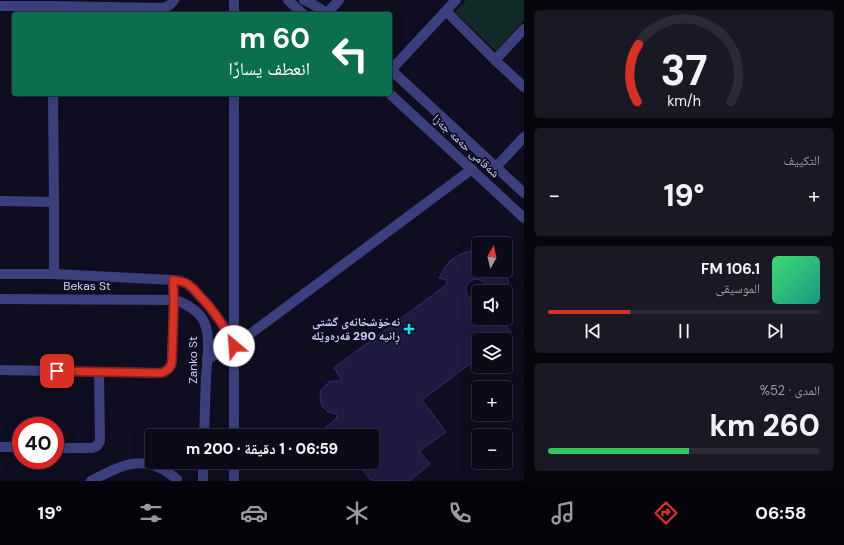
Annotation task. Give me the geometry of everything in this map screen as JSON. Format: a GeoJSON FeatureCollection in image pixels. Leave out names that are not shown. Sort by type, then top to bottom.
{"type":"FeatureCollection","features":[{"type":"Feature","properties":{"kind":"street"},"geometry":{"type":"LineString","coordinates":[[4,4],[52,10],[160,8],[167,6],[174,0]]}},
{"type":"Feature","properties":{"kind":"street"},"geometry":{"type":"LineString","coordinates":[[234,0],[234,12]]}},
{"type":"Feature","properties":{"kind":"street"},"geometry":{"type":"LineString","coordinates":[[288,0],[301,12]]}},
{"type":"Feature","properties":{"kind":"street"},"geometry":{"type":"LineString","coordinates":[[304,0],[316,2],[325,12]]}},
{"type":"Feature","properties":{"kind":"street"},"geometry":{"type":"LineString","coordinates":[[329,12],[339,0]]}},
{"type":"Feature","properties":{"kind":"street"},"geometry":{"type":"LineString","coordinates":[[392,67],[456,0]]}},
{"type":"Feature","properties":{"kind":"street"},"geometry":{"type":"LineString","coordinates":[[446,11],[524,87]]}},
{"type":"Feature","properties":{"kind":"street"},"geometry":{"type":"LineString","coordinates":[[495,60],[524,29]]}},
{"type":"Feature","properties":{"kind":"street","name":"شەقامی حەمە جەزا"},"geometry":{"type":"LineString","coordinates":[[392,71],[524,193]]}},
{"type":"Feature","properties":{"kind":"street"},"geometry":{"type":"LineString","coordinates":[[53,96],[54,274]]}},
{"type":"Feature","properties":{"kind":"street"},"geometry":{"type":"LineString","coordinates":[[234,96],[234,429]]}},
{"type":"Feature","properties":{"kind":"street","name":"شەقامی حەمە جەزا"},"geometry":{"type":"LineString","coordinates":[[392,96],[524,218]]}},
{"type":"Feature","properties":{"kind":"street"},"geometry":{"type":"LineString","coordinates":[[496,167],[524,136]]}},
{"type":"Feature","properties":{"kind":"street"},"geometry":{"type":"LineString","coordinates":[[207,359],[234,346],[472,169]]}},
{"type":"Feature","properties":{"kind":"street"},"geometry":{"type":"LineString","coordinates":[[0,202],[54,202]]}},
{"type":"Feature","properties":{"kind":"street","name":"Bekas St"},"geometry":{"type":"LineString","coordinates":[[0,274],[54,274],[173,280]]}},
{"type":"Feature","properties":{"kind":"street"},"geometry":{"type":"LineString","coordinates":[[0,370],[166,372],[172,364],[174,300],[173,280],[187,284],[209,306],[228,332],[234,346]]}},
{"type":"Feature","properties":{"kind":"street","name":"Bekas St"},"geometry":{"type":"LineString","coordinates":[[0,299],[174,300]]}},
{"type":"Feature","properties":{"kind":"street","name":"Zanko St"},"geometry":{"type":"LineString","coordinates":[[174,300],[189,306],[201,317],[207,333],[204,429]]}},
{"type":"Feature","properties":{"kind":"street"},"geometry":{"type":"LineString","coordinates":[[64,448],[92,448],[97,446],[100,442],[99,372]]}},
{"type":"Feature","properties":{"kind":"street"},"geometry":{"type":"LineString","coordinates":[[1,448],[12,447]]}},
{"type":"Feature","properties":{"kind":"street"},"geometry":{"type":"LineString","coordinates":[[91,481],[118,467],[140,463],[162,469],[177,479]]}},
{"type":"Feature","properties":{"kind":"street"},"geometry":{"type":"LineString","coordinates":[[203,469],[203,481]]}},
{"type":"Feature","properties":{"kind":"street"},"geometry":{"type":"LineString","coordinates":[[234,469],[234,481]]}},
{"type":"Feature","properties":{"kind":"green space"},"geometry":{"type":"Polygon","coordinates":[[[466,0],[524,0],[524,20],[496,51],[455,12],[466,0]]]}},
{"type":"Feature","properties":{"kind":"building"},"geometry":{"type":"Polygon","coordinates":[[[472,251],[472,277],[506,277],[508,281],[508,285],[486,285],[484,282],[475,279],[470,281],[466,288],[467,295],[472,299],[472,325],[505,325],[511,332],[472,333],[472,362],[422,400],[446,432],[419,451],[430,464],[409,481],[372,481],[362,469],[379,469],[379,429],[328,429],[326,427],[337,418],[336,414],[328,412],[322,406],[320,398],[321,390],[329,382],[342,380],[334,368],[446,285],[447,280],[439,278],[445,267],[450,261],[464,253],[472,251]]]}},
{"type":"Feature","properties":{"kind":"place","name":"نەخۆشخانەی گشتی ڕانیە 290 قەرەوێلە"},"geometry":{"type":"Point","coordinates":[409,329]}},
{"type":"Feature","properties":{"kind":"route"},"geometry":{"type":"LineString","coordinates":[[57,371],[166,372],[172,364],[174,300],[173,280],[187,284],[201,297],[228,332],[234,346]]}}]}
